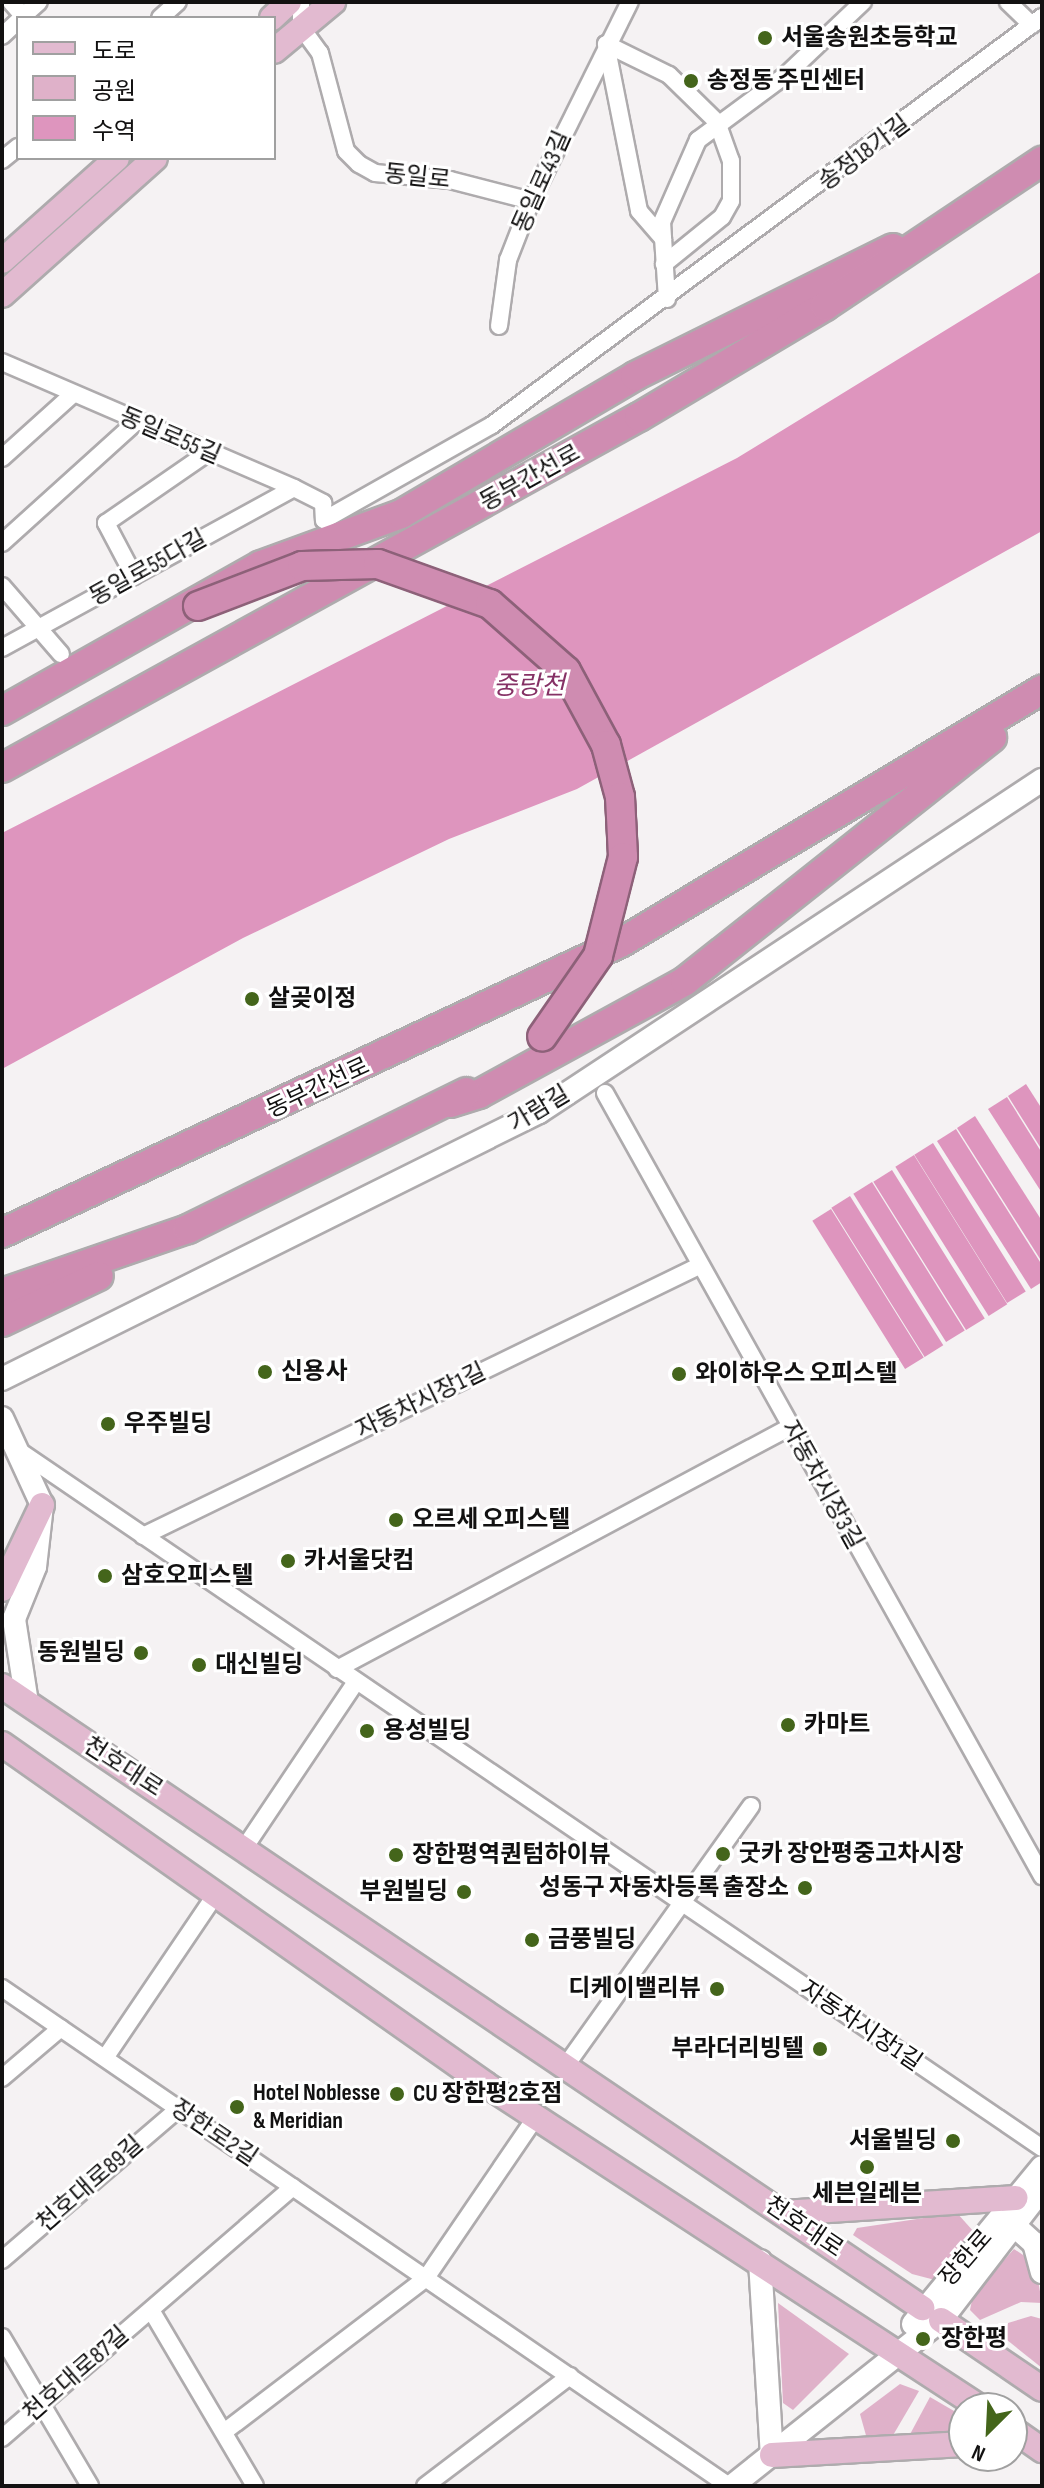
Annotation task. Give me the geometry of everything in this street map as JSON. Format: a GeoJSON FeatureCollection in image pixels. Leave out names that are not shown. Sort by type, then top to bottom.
{"type":"FeatureCollection","features":[{"type":"Feature","properties":{"kind":"highway","name":"동부간선로"},"geometry":{"type":"LineString","coordinates":[[2,768],[639,417],[948,226],[1042,161]]}},
{"type":"Feature","properties":{"kind":"highway"},"geometry":{"type":"LineString","coordinates":[[2,711],[186,612],[289,552],[421,503],[679,352],[859,261],[948,226]]}},
{"type":"Feature","properties":{"kind":"highway"},"geometry":{"type":"LineString","coordinates":[[186,612],[302,566],[378,564],[490,604],[566,671],[606,745],[620,797],[623,857],[598,956],[542,1037],[450,1103]]}},
{"type":"Feature","properties":{"kind":"highway","name":"동부간선로"},"geometry":{"type":"LineString","coordinates":[[2,1233],[622,942],[1042,690]]}},
{"type":"Feature","properties":{"kind":"highway"},"geometry":{"type":"LineString","coordinates":[[2,1322],[450,1103],[685,981],[1042,697]]}},
{"type":"Feature","properties":{"kind":"highway"},"geometry":{"type":"LineString","coordinates":[[2,1293],[188,1229]]}},
{"type":"Feature","properties":{"kind":"main road"},"geometry":{"type":"LineString","coordinates":[[274,16],[289,2]]}},
{"type":"Feature","properties":{"kind":"main road"},"geometry":{"type":"LineString","coordinates":[[276,49],[333,2]]}},
{"type":"Feature","properties":{"kind":"main road"},"geometry":{"type":"LineString","coordinates":[[2,261],[115,160]]}},
{"type":"Feature","properties":{"kind":"main road"},"geometry":{"type":"LineString","coordinates":[[2,295],[153,160]]}},
{"type":"Feature","properties":{"kind":"main road"},"geometry":{"type":"LineString","coordinates":[[2,1589],[42,1505]]}},
{"type":"Feature","properties":{"kind":"main road","name":"천호대로"},"geometry":{"type":"LineString","coordinates":[[2,1686],[567,2064],[1042,2389]]}},
{"type":"Feature","properties":{"kind":"main road","name":"천호대로"},"geometry":{"type":"LineString","coordinates":[[2,1744],[214,1897],[536,2117],[957,2392]]}},
{"type":"Feature","properties":{"kind":"main road"},"geometry":{"type":"LineString","coordinates":[[783,2213],[1022,2207]]}},
{"type":"Feature","properties":{"kind":"main road"},"geometry":{"type":"LineString","coordinates":[[772,2455],[948,2445]]}},
{"type":"Feature","properties":{"kind":"street"},"geometry":{"type":"LineString","coordinates":[[24,16],[39,2]]}},
{"type":"Feature","properties":{"kind":"street"},"geometry":{"type":"LineString","coordinates":[[162,16],[178,2]]}},
{"type":"Feature","properties":{"kind":"street"},"geometry":{"type":"LineString","coordinates":[[301,2],[301,27]]}},
{"type":"Feature","properties":{"kind":"street","name":"동일로43길"},"geometry":{"type":"LineString","coordinates":[[499,326],[508,260],[531,201],[606,44],[630,2]]}},
{"type":"Feature","properties":{"kind":"street"},"geometry":{"type":"LineString","coordinates":[[667,299],[663,239],[677,184],[698,140],[717,122],[786,75],[863,2]]}},
{"type":"Feature","properties":{"kind":"street","name":"송정18가길"},"geometry":{"type":"LineString","coordinates":[[324,520],[492,425],[667,299],[1037,21],[1008,2]]}},
{"type":"Feature","properties":{"kind":"street","name":"동일로"},"geometry":{"type":"LineString","coordinates":[[301,27],[320,53],[346,151],[359,164],[375,173],[450,180],[531,201]]}},
{"type":"Feature","properties":{"kind":"street"},"geometry":{"type":"LineString","coordinates":[[606,44],[669,75],[717,122],[731,161],[731,201],[664,264]]}},
{"type":"Feature","properties":{"kind":"street"},"geometry":{"type":"LineString","coordinates":[[606,44],[639,211],[663,239]]}},
{"type":"Feature","properties":{"kind":"street","name":"동일로55길"},"geometry":{"type":"LineString","coordinates":[[2,362],[294,488],[323,503],[324,520]]}},
{"type":"Feature","properties":{"kind":"street"},"geometry":{"type":"LineString","coordinates":[[2,458],[73,394]]}},
{"type":"Feature","properties":{"kind":"street"},"geometry":{"type":"LineString","coordinates":[[2,543],[136,422]]}},
{"type":"Feature","properties":{"kind":"street"},"geometry":{"type":"LineString","coordinates":[[134,576],[106,523],[209,452]]}},
{"type":"Feature","properties":{"kind":"street","name":"동일로55다길"},"geometry":{"type":"LineString","coordinates":[[2,648],[294,488]]}},
{"type":"Feature","properties":{"kind":"street"},"geometry":{"type":"LineString","coordinates":[[2,586],[61,654]]}},
{"type":"Feature","properties":{"kind":"street","name":"가람길"},"geometry":{"type":"LineString","coordinates":[[2,1379],[539,1112],[1042,780]]}},
{"type":"Feature","properties":{"kind":"street","name":"자동차시장3길"},"geometry":{"type":"LineString","coordinates":[[605,1093],[1042,1876]]}},
{"type":"Feature","properties":{"kind":"street","name":"자동차시장1길"},"geometry":{"type":"LineString","coordinates":[[143,1536],[699,1266]]}},
{"type":"Feature","properties":{"kind":"street"},"geometry":{"type":"LineString","coordinates":[[2,1418],[42,1505],[35,1567],[14,1619],[27,1703]]}},
{"type":"Feature","properties":{"kind":"street"},"geometry":{"type":"LineString","coordinates":[[337,1669],[790,1427]]}},
{"type":"Feature","properties":{"kind":"street","name":"자동차시장1길"},"geometry":{"type":"LineString","coordinates":[[18,1450],[1042,2148]]}},
{"type":"Feature","properties":{"kind":"street"},"geometry":{"type":"LineString","coordinates":[[245,1847],[356,1682]]}},
{"type":"Feature","properties":{"kind":"street"},"geometry":{"type":"LineString","coordinates":[[567,2064],[751,1806]]}},
{"type":"Feature","properties":{"kind":"street"},"geometry":{"type":"LineString","coordinates":[[105,2058],[214,1897]]}},
{"type":"Feature","properties":{"kind":"street","name":"장한로2길"},"geometry":{"type":"LineString","coordinates":[[2,1988],[731,2486]]}},
{"type":"Feature","properties":{"kind":"street"},"geometry":{"type":"LineString","coordinates":[[2,2078],[61,2028]]}},
{"type":"Feature","properties":{"kind":"street","name":"천호대로89길"},"geometry":{"type":"LineString","coordinates":[[2,2260],[178,2109]]}},
{"type":"Feature","properties":{"kind":"street"},"geometry":{"type":"LineString","coordinates":[[224,2432],[426,2278],[536,2117]]}},
{"type":"Feature","properties":{"kind":"street","name":"장한로"},"geometry":{"type":"LineString","coordinates":[[731,2486],[896,2352],[1022,2207],[1042,2167]]}},
{"type":"Feature","properties":{"kind":"street","name":"천호대로87길"},"geometry":{"type":"LineString","coordinates":[[2,2438],[293,2187]]}},
{"type":"Feature","properties":{"kind":"street"},"geometry":{"type":"LineString","coordinates":[[1022,2207],[1042,2272]]}},
{"type":"Feature","properties":{"kind":"street"},"geometry":{"type":"LineString","coordinates":[[760,2261],[772,2455]]}},
{"type":"Feature","properties":{"kind":"street","name":"천호대로87길"},"geometry":{"type":"LineString","coordinates":[[151,2310],[255,2486]]}},
{"type":"Feature","properties":{"kind":"street"},"geometry":{"type":"LineString","coordinates":[[2,2337],[90,2486]]}},
{"type":"Feature","properties":{"kind":"street"},"geometry":{"type":"LineString","coordinates":[[425,2486],[570,2376]]}},
{"type":"Feature","properties":{"kind":"green space"},"geometry":{"type":"Polygon","coordinates":[[[957,2213],[974,2232],[935,2280],[912,2274],[853,2235],[857,2228],[957,2213]]]}},
{"type":"Feature","properties":{"kind":"green space"},"geometry":{"type":"Polygon","coordinates":[[[1014,2249],[1035,2263],[1042,2303],[1021,2302],[980,2320],[970,2310],[973,2295],[1014,2249]]]}},
{"type":"Feature","properties":{"kind":"green space"},"geometry":{"type":"Polygon","coordinates":[[[778,2303],[849,2354],[793,2410],[783,2403],[778,2303]]]}},
{"type":"Feature","properties":{"kind":"green space"},"geometry":{"type":"Polygon","coordinates":[[[1031,2316],[1042,2319],[1042,2368],[1002,2336],[1008,2323],[1031,2316]]]}},
{"type":"Feature","properties":{"kind":"green space"},"geometry":{"type":"Polygon","coordinates":[[[900,2384],[919,2391],[892,2437],[867,2439],[860,2414],[900,2384]]]}},
{"type":"Feature","properties":{"kind":"green space"},"geometry":{"type":"Polygon","coordinates":[[[930,2397],[948,2408],[948,2435],[908,2438],[930,2397]]]}},
{"type":"Feature","properties":{"kind":"water","name":"중랑천"},"geometry":{"type":"Polygon","coordinates":[[[1042,271],[1042,531],[577,789],[449,839],[243,938],[2,1069],[2,833],[737,458],[1042,271]]]}},
{"type":"Feature","properties":{"kind":"water"},"geometry":{"type":"Polygon","coordinates":[[[1026,1084],[1042,1109],[1042,1150],[1008,1096],[1026,1084]]]}},
{"type":"Feature","properties":{"kind":"water"},"geometry":{"type":"Polygon","coordinates":[[[1007,1097],[1042,1153],[1042,1193],[988,1109],[1007,1097]]]}},
{"type":"Feature","properties":{"kind":"water"},"geometry":{"type":"Polygon","coordinates":[[[975,1116],[1042,1221],[1042,1262],[957,1128],[975,1116]]]}},
{"type":"Feature","properties":{"kind":"water"},"geometry":{"type":"Polygon","coordinates":[[[956,1129],[1042,1265],[1042,1282],[1031,1289],[937,1141],[956,1129]]]}},
{"type":"Feature","properties":{"kind":"water"},"geometry":{"type":"Polygon","coordinates":[[[933,1143],[1026,1291],[1007,1303],[914,1155],[933,1143]]]}},
{"type":"Feature","properties":{"kind":"water"},"geometry":{"type":"Polygon","coordinates":[[[914,1155],[1007,1304],[989,1316],[895,1167],[914,1155]]]}},
{"type":"Feature","properties":{"kind":"water"},"geometry":{"type":"Polygon","coordinates":[[[892,1170],[985,1318],[966,1330],[873,1182],[892,1170]]]}},
{"type":"Feature","properties":{"kind":"water"},"geometry":{"type":"Polygon","coordinates":[[[872,1182],[965,1330],[946,1342],[853,1194],[872,1182]]]}},
{"type":"Feature","properties":{"kind":"water"},"geometry":{"type":"Polygon","coordinates":[[[850,1196],[943,1345],[925,1357],[831,1208],[850,1196]]]}},
{"type":"Feature","properties":{"kind":"water"},"geometry":{"type":"Polygon","coordinates":[[[831,1209],[924,1357],[905,1369],[812,1221],[831,1209]]]}},
{"type":"Feature","properties":{"kind":"place","name":"서울송원초등학교"},"geometry":{"type":"Point","coordinates":[765,38]}},
{"type":"Feature","properties":{"kind":"place","name":"송정동 주민센터"},"geometry":{"type":"Point","coordinates":[691,81]}},
{"type":"Feature","properties":{"kind":"place","name":"살곶이정"},"geometry":{"type":"Point","coordinates":[252,999]}},
{"type":"Feature","properties":{"kind":"place","name":"신용사"},"geometry":{"type":"Point","coordinates":[265,1372]}},
{"type":"Feature","properties":{"kind":"place","name":"와이하우스 오피스텔"},"geometry":{"type":"Point","coordinates":[679,1374]}},
{"type":"Feature","properties":{"kind":"place","name":"우주빌딩"},"geometry":{"type":"Point","coordinates":[108,1424]}},
{"type":"Feature","properties":{"kind":"place","name":"오르세 오피스텔"},"geometry":{"type":"Point","coordinates":[396,1520]}},
{"type":"Feature","properties":{"kind":"place","name":"카서울닷컴"},"geometry":{"type":"Point","coordinates":[288,1561]}},
{"type":"Feature","properties":{"kind":"place","name":"삼호오피스텔"},"geometry":{"type":"Point","coordinates":[105,1576]}},
{"type":"Feature","properties":{"kind":"place","name":"동원빌딩"},"geometry":{"type":"Point","coordinates":[141,1653]}},
{"type":"Feature","properties":{"kind":"place","name":"대신빌딩"},"geometry":{"type":"Point","coordinates":[199,1665]}},
{"type":"Feature","properties":{"kind":"place","name":"카마트"},"geometry":{"type":"Point","coordinates":[788,1725]}},
{"type":"Feature","properties":{"kind":"place","name":"용성빌딩"},"geometry":{"type":"Point","coordinates":[367,1731]}},
{"type":"Feature","properties":{"kind":"place","name":"굿카 장안평중고차시장"},"geometry":{"type":"Point","coordinates":[723,1854]}},
{"type":"Feature","properties":{"kind":"place","name":"장한평역퀀텀하이뷰"},"geometry":{"type":"Point","coordinates":[396,1855]}},
{"type":"Feature","properties":{"kind":"place","name":"성동구 자동차등록 출장소"},"geometry":{"type":"Point","coordinates":[805,1888]}},
{"type":"Feature","properties":{"kind":"place","name":"부원빌딩"},"geometry":{"type":"Point","coordinates":[464,1892]}},
{"type":"Feature","properties":{"kind":"place","name":"금풍빌딩"},"geometry":{"type":"Point","coordinates":[532,1940]}},
{"type":"Feature","properties":{"kind":"place","name":"디케이밸리뷰"},"geometry":{"type":"Point","coordinates":[717,1989]}},
{"type":"Feature","properties":{"kind":"place","name":"부라더리빙텔"},"geometry":{"type":"Point","coordinates":[820,2049]}},
{"type":"Feature","properties":{"kind":"place","name":"CU 장한평2호점"},"geometry":{"type":"Point","coordinates":[397,2094]}},
{"type":"Feature","properties":{"kind":"place","name":"Hotel Noblesse & Meridian"},"geometry":{"type":"Point","coordinates":[237,2107]}},
{"type":"Feature","properties":{"kind":"place","name":"서울빌딩"},"geometry":{"type":"Point","coordinates":[953,2141]}},
{"type":"Feature","properties":{"kind":"place","name":"세븐일레븐"},"geometry":{"type":"Point","coordinates":[867,2167]}},
{"type":"Feature","properties":{"kind":"place","name":"장한평"},"geometry":{"type":"Point","coordinates":[923,2339]}}]}
